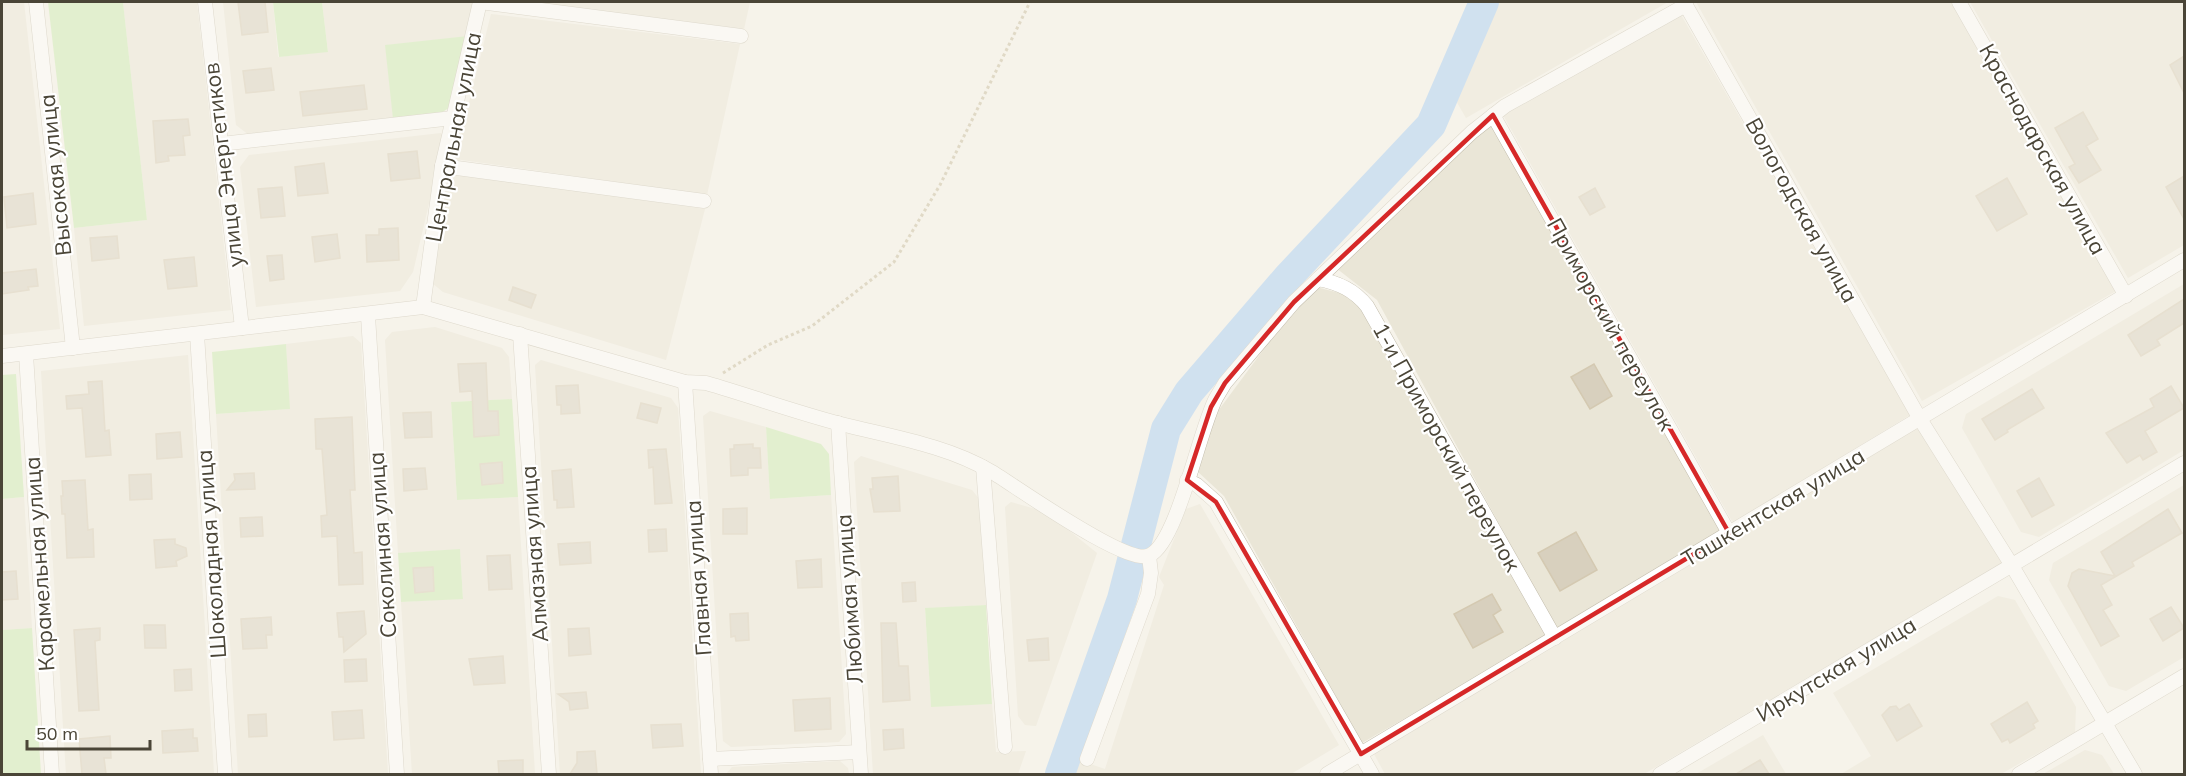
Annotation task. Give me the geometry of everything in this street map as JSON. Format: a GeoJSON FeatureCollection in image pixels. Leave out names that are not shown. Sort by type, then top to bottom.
{"type":"FeatureCollection","features":[{"type":"Feature","properties":{"kind":"street","name":"Высокая улица"},"geometry":{"type":"LineString","coordinates":[[36,2],[73,348]]}},
{"type":"Feature","properties":{"kind":"street","name":"улица Энергетиков"},"geometry":{"type":"LineString","coordinates":[[205,2],[242,328]]}},
{"type":"Feature","properties":{"kind":"street"},"geometry":{"type":"LineString","coordinates":[[480,2],[741,36]]}},
{"type":"Feature","properties":{"kind":"street","name":"Центральная улица"},"geometry":{"type":"LineString","coordinates":[[423,308],[442,166],[480,2]]}},
{"type":"Feature","properties":{"kind":"street","name":"Краснодарская улица"},"geometry":{"type":"LineString","coordinates":[[1959,2],[2126,296]]}},
{"type":"Feature","properties":{"kind":"street"},"geometry":{"type":"LineString","coordinates":[[1136,555],[1157,551],[1165,540],[1211,407],[1225,383],[1294,302],[1493,115],[1685,3]]}},
{"type":"Feature","properties":{"kind":"street","name":"Вологодская улица"},"geometry":{"type":"LineString","coordinates":[[1685,3],[1920,419],[2011,564],[2135,774]]}},
{"type":"Feature","properties":{"kind":"street","name":"Приморский переулок"},"geometry":{"type":"LineString","coordinates":[[1493,115],[1729,533]]}},
{"type":"Feature","properties":{"kind":"street"},"geometry":{"type":"LineString","coordinates":[[221,144],[453,118]]}},
{"type":"Feature","properties":{"kind":"street"},"geometry":{"type":"LineString","coordinates":[[442,166],[704,201]]}},
{"type":"Feature","properties":{"kind":"street","name":"Ташкентская улица"},"geometry":{"type":"LineString","coordinates":[[1327,774],[2184,261]]}},
{"type":"Feature","properties":{"kind":"street","name":"1-и Приморский переулок"},"geometry":{"type":"LineString","coordinates":[[1318,279],[1346,287],[1359,296],[1367,306],[1555,638]]}},
{"type":"Feature","properties":{"kind":"street"},"geometry":{"type":"LineString","coordinates":[[2,356],[423,308],[686,382],[706,383],[838,423],[935,447],[982,467],[1136,555],[1151,573],[1148,594],[1087,759]]}},
{"type":"Feature","properties":{"kind":"street","name":"Соколиная улица"},"geometry":{"type":"LineString","coordinates":[[368,316],[397,774]]}},
{"type":"Feature","properties":{"kind":"street","name":"Шоколадная улица"},"geometry":{"type":"LineString","coordinates":[[197,333],[225,774]]}},
{"type":"Feature","properties":{"kind":"street","name":"Алмазная улица"},"geometry":{"type":"LineString","coordinates":[[520,334],[549,774]]}},
{"type":"Feature","properties":{"kind":"street","name":"Карамельная улица"},"geometry":{"type":"LineString","coordinates":[[26,354],[52,774]]}},
{"type":"Feature","properties":{"kind":"street","name":"Главная улица"},"geometry":{"type":"LineString","coordinates":[[686,382],[711,774]]}},
{"type":"Feature","properties":{"kind":"street","name":"Любимая улица"},"geometry":{"type":"LineString","coordinates":[[838,423],[861,774]]}},
{"type":"Feature","properties":{"kind":"street","name":"Иркутская улица"},"geometry":{"type":"LineString","coordinates":[[1660,774],[2184,463]]}},
{"type":"Feature","properties":{"kind":"street"},"geometry":{"type":"LineString","coordinates":[[982,467],[1005,747]]}},
{"type":"Feature","properties":{"kind":"street"},"geometry":{"type":"LineString","coordinates":[[1187,480],[1197,485],[1216,502],[1372,774]]}},
{"type":"Feature","properties":{"kind":"street"},"geometry":{"type":"LineString","coordinates":[[2019,774],[2184,676]]}},
{"type":"Feature","properties":{"kind":"street"},"geometry":{"type":"LineString","coordinates":[[710,759],[859,752]]}},
{"type":"Feature","properties":{"kind":"path"},"geometry":{"type":"LineString","coordinates":[[706,383],[768,345],[813,326],[894,262],[940,185],[1030,2]]}},
{"type":"Feature","properties":{"kind":"highlighted area"},"geometry":{"type":"Polygon","coordinates":[[[1493,115],[1729,533],[1361,754],[1216,502],[1187,480],[1211,407],[1225,383],[1294,302],[1493,115]]]}},
{"type":"Feature","properties":{"kind":"shaded area"},"geometry":{"type":"Polygon","coordinates":[[[2,2],[24,2],[60,329],[2,335],[2,2]]]}},
{"type":"Feature","properties":{"kind":"shaded area"},"geometry":{"type":"Polygon","coordinates":[[[123,2],[197,2],[231,310],[84,326],[74,228],[147,220],[123,2]]]}},
{"type":"Feature","properties":{"kind":"shaded area"},"geometry":{"type":"Polygon","coordinates":[[[223,2],[273,2],[278,57],[328,51],[322,2],[476,2],[468,36],[393,119],[249,135],[236,125],[223,2]]]}},
{"type":"Feature","properties":{"kind":"shaded area"},"geometry":{"type":"Polygon","coordinates":[[[531,2],[750,2],[744,29],[531,2]]]}},
{"type":"Feature","properties":{"kind":"shaded area"},"geometry":{"type":"Polygon","coordinates":[[[1497,2],[1668,2],[1466,118],[1451,92],[1497,2]]]}},
{"type":"Feature","properties":{"kind":"shaded area"},"geometry":{"type":"Polygon","coordinates":[[[1696,2],[1951,2],[2116,291],[1922,401],[1696,2]]]}},
{"type":"Feature","properties":{"kind":"shaded area"},"geometry":{"type":"Polygon","coordinates":[[[1970,2],[2184,2],[2184,245],[2128,278],[1970,2]]]}},
{"type":"Feature","properties":{"kind":"shaded area"},"geometry":{"type":"Polygon","coordinates":[[[1680,13],[1910,415],[1733,523],[1503,115],[1680,13]]]}},
{"type":"Feature","properties":{"kind":"shaded area"},"geometry":{"type":"Polygon","coordinates":[[[491,14],[740,44],[707,195],[455,159],[491,14]]]}},
{"type":"Feature","properties":{"kind":"shaded area"},"geometry":{"type":"Polygon","coordinates":[[[1491,122],[1720,532],[1556,628],[1377,300],[1336,268],[1491,122]]]}},
{"type":"Feature","properties":{"kind":"shaded area"},"geometry":{"type":"Polygon","coordinates":[[[441,133],[444,139],[413,272],[400,291],[256,307],[240,167],[249,155],[441,133]]]}},
{"type":"Feature","properties":{"kind":"shaded area"},"geometry":{"type":"Polygon","coordinates":[[[451,173],[705,209],[666,360],[443,292],[432,283],[433,244],[451,173]]]}},
{"type":"Feature","properties":{"kind":"shaded area"},"geometry":{"type":"Polygon","coordinates":[[[2184,284],[2184,450],[2039,537],[2021,532],[1962,428],[1966,414],[2184,284]]]}},
{"type":"Feature","properties":{"kind":"shaded area"},"geometry":{"type":"Polygon","coordinates":[[[1320,288],[1344,294],[1358,305],[1546,637],[1362,743],[1224,496],[1197,471],[1212,419],[1287,318],[1308,295],[1320,288]]]}},
{"type":"Feature","properties":{"kind":"shaded area"},"geometry":{"type":"Polygon","coordinates":[[[435,327],[502,348],[509,357],[512,399],[451,402],[457,500],[518,497],[535,774],[412,774],[401,602],[463,598],[460,550],[398,553],[385,340],[392,332],[435,327]]]}},
{"type":"Feature","properties":{"kind":"shaded area"},"geometry":{"type":"Polygon","coordinates":[[[353,336],[361,343],[388,774],[238,774],[216,414],[289,409],[286,344],[353,336]]]}},
{"type":"Feature","properties":{"kind":"shaded area"},"geometry":{"type":"Polygon","coordinates":[[[188,355],[214,774],[66,774],[41,371],[188,355]]]}},
{"type":"Feature","properties":{"kind":"shaded area"},"geometry":{"type":"Polygon","coordinates":[[[541,360],[671,398],[678,408],[701,774],[560,774],[535,365],[541,360]]]}},
{"type":"Feature","properties":{"kind":"shaded area"},"geometry":{"type":"Polygon","coordinates":[[[710,411],[766,427],[770,499],[831,495],[846,734],[839,742],[731,747],[723,741],[703,416],[710,411]]]}},
{"type":"Feature","properties":{"kind":"shaded area"},"geometry":{"type":"Polygon","coordinates":[[[1916,426],[2002,563],[1644,774],[1385,774],[1374,754],[1916,426]]]}},
{"type":"Feature","properties":{"kind":"shaded area"},"geometry":{"type":"Polygon","coordinates":[[[861,456],[972,490],[980,500],[986,605],[925,609],[931,706],[992,704],[996,752],[1026,751],[1018,774],[873,774],[854,462],[861,456]]]}},
{"type":"Feature","properties":{"kind":"shaded area"},"geometry":{"type":"Polygon","coordinates":[[[2184,485],[2184,657],[2126,691],[2109,686],[2049,580],[2053,563],[2184,485]]]}},
{"type":"Feature","properties":{"kind":"shaded area"},"geometry":{"type":"Polygon","coordinates":[[[24,497],[32,628],[2,630],[2,499],[24,497]]]}},
{"type":"Feature","properties":{"kind":"shaded area"},"geometry":{"type":"Polygon","coordinates":[[[1011,502],[1046,512],[1097,553],[1036,726],[1025,725],[1018,716],[1005,507],[1011,502]]]}},
{"type":"Feature","properties":{"kind":"shaded area"},"geometry":{"type":"Polygon","coordinates":[[[1200,504],[1339,745],[1291,774],[1069,774],[1075,759],[1105,769],[1164,585],[1159,577],[1186,509],[1200,504]]]}},
{"type":"Feature","properties":{"kind":"shaded area"},"geometry":{"type":"Polygon","coordinates":[[[1998,596],[2015,600],[2076,707],[2075,732],[2001,774],[1841,774],[1871,756],[1833,693],[1998,596]]]}},
{"type":"Feature","properties":{"kind":"shaded area"},"geometry":{"type":"Polygon","coordinates":[[[1763,735],[1786,774],[1696,774],[1763,735]]]}},
{"type":"Feature","properties":{"kind":"shaded area"},"geometry":{"type":"Polygon","coordinates":[[[2085,750],[2102,755],[2114,774],[2043,774],[2085,750]]]}},
{"type":"Feature","properties":{"kind":"shaded area"},"geometry":{"type":"Polygon","coordinates":[[[840,761],[848,768],[849,774],[726,774],[732,767],[840,761]]]}},
{"type":"Feature","properties":{"kind":"green space"},"geometry":{"type":"Polygon","coordinates":[[[48,2],[123,2],[147,220],[74,228],[48,2]]]}},
{"type":"Feature","properties":{"kind":"green space"},"geometry":{"type":"Polygon","coordinates":[[[273,2],[322,2],[328,52],[279,57],[273,2]]]}},
{"type":"Feature","properties":{"kind":"green space"},"geometry":{"type":"Polygon","coordinates":[[[468,36],[452,106],[441,113],[393,119],[385,45],[468,36]]]}},
{"type":"Feature","properties":{"kind":"green space"},"geometry":{"type":"Polygon","coordinates":[[[286,344],[290,409],[216,414],[212,352],[286,344]]]}},
{"type":"Feature","properties":{"kind":"green space"},"geometry":{"type":"Polygon","coordinates":[[[16,374],[24,497],[2,499],[2,375],[16,374]]]}},
{"type":"Feature","properties":{"kind":"green space"},"geometry":{"type":"Polygon","coordinates":[[[512,399],[518,497],[457,500],[451,402],[512,399]]]}},
{"type":"Feature","properties":{"kind":"green space"},"geometry":{"type":"Polygon","coordinates":[[[766,427],[821,444],[829,454],[831,495],[770,499],[766,427]]]}},
{"type":"Feature","properties":{"kind":"green space"},"geometry":{"type":"Polygon","coordinates":[[[460,549],[463,599],[401,602],[398,553],[460,549]]]}},
{"type":"Feature","properties":{"kind":"green space"},"geometry":{"type":"Polygon","coordinates":[[[986,605],[992,704],[931,707],[925,608],[986,605]]]}},
{"type":"Feature","properties":{"kind":"green space"},"geometry":{"type":"Polygon","coordinates":[[[32,628],[41,774],[2,774],[2,630],[32,628]]]}},
{"type":"Feature","properties":{"kind":"building"},"geometry":{"type":"Polygon","coordinates":[[[238,2],[265,2],[268,32],[242,35],[238,2]]]}},
{"type":"Feature","properties":{"kind":"building"},"geometry":{"type":"Polygon","coordinates":[[[2184,56],[2184,93],[2170,65],[2184,56]]]}},
{"type":"Feature","properties":{"kind":"building"},"geometry":{"type":"Polygon","coordinates":[[[271,68],[274,90],[246,93],[243,71],[271,68]]]}},
{"type":"Feature","properties":{"kind":"building"},"geometry":{"type":"Polygon","coordinates":[[[364,85],[367,109],[303,116],[300,92],[364,85]]]}},
{"type":"Feature","properties":{"kind":"building"},"geometry":{"type":"Polygon","coordinates":[[[2083,112],[2098,139],[2086,146],[2101,170],[2079,183],[2069,167],[2075,164],[2055,128],[2083,112]]]}},
{"type":"Feature","properties":{"kind":"building"},"geometry":{"type":"Polygon","coordinates":[[[188,119],[190,135],[183,136],[185,155],[168,156],[169,161],[156,163],[153,121],[188,119]]]}},
{"type":"Feature","properties":{"kind":"building"},"geometry":{"type":"Polygon","coordinates":[[[417,151],[420,178],[391,181],[388,154],[417,151]]]}},
{"type":"Feature","properties":{"kind":"building"},"geometry":{"type":"Polygon","coordinates":[[[324,163],[328,193],[298,196],[295,167],[324,163]]]}},
{"type":"Feature","properties":{"kind":"building"},"geometry":{"type":"Polygon","coordinates":[[[2184,176],[2184,219],[2166,187],[2184,176]]]}},
{"type":"Feature","properties":{"kind":"building"},"geometry":{"type":"Polygon","coordinates":[[[2007,178],[2027,214],[1997,231],[1976,196],[2007,178]]]}},
{"type":"Feature","properties":{"kind":"building"},"geometry":{"type":"Polygon","coordinates":[[[282,187],[285,216],[261,218],[258,189],[282,187]]]}},
{"type":"Feature","properties":{"kind":"building"},"geometry":{"type":"Polygon","coordinates":[[[1595,188],[1605,207],[1590,215],[1579,197],[1595,188]]]}},
{"type":"Feature","properties":{"kind":"building"},"geometry":{"type":"Polygon","coordinates":[[[33,193],[36,224],[7,228],[4,197],[33,193]]]}},
{"type":"Feature","properties":{"kind":"building"},"geometry":{"type":"Polygon","coordinates":[[[398,228],[399,260],[367,262],[366,235],[379,235],[379,229],[398,228]]]}},
{"type":"Feature","properties":{"kind":"building"},"geometry":{"type":"Polygon","coordinates":[[[337,234],[340,258],[315,262],[312,237],[337,234]]]}},
{"type":"Feature","properties":{"kind":"building"},"geometry":{"type":"Polygon","coordinates":[[[117,236],[119,258],[92,261],[90,238],[117,236]]]}},
{"type":"Feature","properties":{"kind":"building"},"geometry":{"type":"Polygon","coordinates":[[[282,255],[284,279],[270,281],[267,256],[282,255]]]}},
{"type":"Feature","properties":{"kind":"building"},"geometry":{"type":"Polygon","coordinates":[[[194,257],[197,286],[168,289],[164,260],[194,257]]]}},
{"type":"Feature","properties":{"kind":"building"},"geometry":{"type":"Polygon","coordinates":[[[36,269],[38,286],[28,287],[29,290],[2,294],[2,273],[36,269]]]}},
{"type":"Feature","properties":{"kind":"building"},"geometry":{"type":"Polygon","coordinates":[[[513,287],[536,295],[531,308],[509,300],[513,287]]]}},
{"type":"Feature","properties":{"kind":"building"},"geometry":{"type":"Polygon","coordinates":[[[2184,299],[2184,323],[2157,340],[2160,345],[2141,356],[2128,335],[2184,299]]]}},
{"type":"Feature","properties":{"kind":"building"},"geometry":{"type":"Polygon","coordinates":[[[486,363],[488,411],[498,411],[499,435],[474,437],[472,391],[460,392],[458,364],[486,363]]]}},
{"type":"Feature","properties":{"kind":"building"},"geometry":{"type":"Polygon","coordinates":[[[1594,364],[1612,396],[1590,409],[1571,377],[1594,364]]]}},
{"type":"Feature","properties":{"kind":"building"},"geometry":{"type":"Polygon","coordinates":[[[102,381],[105,431],[109,430],[111,455],[86,457],[82,408],[67,409],[66,396],[89,394],[88,382],[102,381]]]}},
{"type":"Feature","properties":{"kind":"building"},"geometry":{"type":"Polygon","coordinates":[[[578,385],[580,413],[561,414],[561,405],[557,405],[556,386],[578,385]]]}},
{"type":"Feature","properties":{"kind":"building"},"geometry":{"type":"Polygon","coordinates":[[[2171,386],[2184,408],[2145,431],[2157,452],[2143,460],[2140,455],[2127,463],[2106,433],[2154,407],[2150,399],[2171,386]]]}},
{"type":"Feature","properties":{"kind":"building"},"geometry":{"type":"Polygon","coordinates":[[[2032,389],[2044,408],[2007,430],[2008,432],[1995,440],[1982,419],[2032,389]]]}},
{"type":"Feature","properties":{"kind":"building"},"geometry":{"type":"Polygon","coordinates":[[[641,403],[661,408],[657,423],[637,418],[641,403]]]}},
{"type":"Feature","properties":{"kind":"building"},"geometry":{"type":"Polygon","coordinates":[[[431,412],[432,437],[405,438],[403,413],[431,412]]]}},
{"type":"Feature","properties":{"kind":"building"},"geometry":{"type":"Polygon","coordinates":[[[352,417],[355,490],[350,490],[354,553],[362,552],[363,584],[339,585],[337,536],[322,537],[321,516],[327,515],[322,449],[316,449],[315,419],[352,417]]]}},
{"type":"Feature","properties":{"kind":"building"},"geometry":{"type":"Polygon","coordinates":[[[180,432],[182,457],[157,459],[156,434],[180,432]]]}},
{"type":"Feature","properties":{"kind":"building"},"geometry":{"type":"Polygon","coordinates":[[[753,444],[753,448],[760,448],[761,468],[748,468],[748,475],[731,476],[730,449],[734,449],[734,445],[753,444]]]}},
{"type":"Feature","properties":{"kind":"building"},"geometry":{"type":"Polygon","coordinates":[[[666,449],[672,503],[655,504],[653,467],[649,468],[648,450],[666,449]]]}},
{"type":"Feature","properties":{"kind":"building"},"geometry":{"type":"Polygon","coordinates":[[[502,462],[503,483],[482,485],[480,464],[502,462]]]}},
{"type":"Feature","properties":{"kind":"building"},"geometry":{"type":"Polygon","coordinates":[[[425,468],[427,489],[404,491],[403,469],[425,468]]]}},
{"type":"Feature","properties":{"kind":"building"},"geometry":{"type":"Polygon","coordinates":[[[571,469],[574,507],[557,508],[557,500],[554,500],[552,471],[571,469]]]}},
{"type":"Feature","properties":{"kind":"building"},"geometry":{"type":"Polygon","coordinates":[[[254,473],[255,489],[227,490],[235,480],[234,474],[254,473]]]}},
{"type":"Feature","properties":{"kind":"building"},"geometry":{"type":"Polygon","coordinates":[[[151,474],[152,499],[130,500],[129,475],[151,474]]]}},
{"type":"Feature","properties":{"kind":"building"},"geometry":{"type":"Polygon","coordinates":[[[898,476],[900,511],[874,512],[870,489],[873,489],[872,478],[898,476]]]}},
{"type":"Feature","properties":{"kind":"building"},"geometry":{"type":"Polygon","coordinates":[[[2039,478],[2054,505],[2032,517],[2017,491],[2039,478]]]}},
{"type":"Feature","properties":{"kind":"building"},"geometry":{"type":"Polygon","coordinates":[[[85,480],[88,530],[93,529],[94,557],[67,558],[65,514],[62,514],[62,481],[85,480]]]}},
{"type":"Feature","properties":{"kind":"building"},"geometry":{"type":"Polygon","coordinates":[[[747,508],[747,534],[723,534],[723,509],[747,508]]]}},
{"type":"Feature","properties":{"kind":"building"},"geometry":{"type":"Polygon","coordinates":[[[2168,509],[2182,533],[2132,562],[2134,566],[2101,585],[2112,605],[2103,610],[2119,636],[2101,646],[2068,586],[2072,573],[2079,569],[2115,576],[2101,552],[2168,509]]]}},
{"type":"Feature","properties":{"kind":"building"},"geometry":{"type":"Polygon","coordinates":[[[262,517],[263,536],[241,537],[240,518],[262,517]]]}},
{"type":"Feature","properties":{"kind":"building"},"geometry":{"type":"Polygon","coordinates":[[[666,529],[667,551],[649,552],[648,530],[666,529]]]}},
{"type":"Feature","properties":{"kind":"building"},"geometry":{"type":"Polygon","coordinates":[[[1576,532],[1597,570],[1560,591],[1538,553],[1576,532]]]}},
{"type":"Feature","properties":{"kind":"building"},"geometry":{"type":"Polygon","coordinates":[[[175,539],[175,544],[186,548],[187,556],[176,561],[177,566],[156,568],[154,540],[175,539]]]}},
{"type":"Feature","properties":{"kind":"building"},"geometry":{"type":"Polygon","coordinates":[[[590,542],[591,563],[560,565],[558,544],[590,542]]]}},
{"type":"Feature","properties":{"kind":"building"},"geometry":{"type":"Polygon","coordinates":[[[510,555],[512,589],[489,590],[487,556],[510,555]]]}},
{"type":"Feature","properties":{"kind":"building"},"geometry":{"type":"Polygon","coordinates":[[[821,559],[822,587],[798,588],[796,561],[821,559]]]}},
{"type":"Feature","properties":{"kind":"building"},"geometry":{"type":"Polygon","coordinates":[[[433,567],[434,591],[415,593],[413,568],[433,567]]]}},
{"type":"Feature","properties":{"kind":"building"},"geometry":{"type":"Polygon","coordinates":[[[16,571],[18,599],[2,600],[2,572],[16,571]]]}},
{"type":"Feature","properties":{"kind":"building"},"geometry":{"type":"Polygon","coordinates":[[[915,582],[916,601],[903,602],[902,583],[915,582]]]}},
{"type":"Feature","properties":{"kind":"building"},"geometry":{"type":"Polygon","coordinates":[[[1492,594],[1501,610],[1493,615],[1503,632],[1473,648],[1454,614],[1492,594]]]}},
{"type":"Feature","properties":{"kind":"building"},"geometry":{"type":"Polygon","coordinates":[[[2171,607],[2184,628],[2163,641],[2150,619],[2171,607]]]}},
{"type":"Feature","properties":{"kind":"building"},"geometry":{"type":"Polygon","coordinates":[[[364,611],[366,634],[344,652],[343,637],[339,637],[337,613],[364,611]]]}},
{"type":"Feature","properties":{"kind":"building"},"geometry":{"type":"Polygon","coordinates":[[[748,613],[749,640],[736,641],[735,636],[731,637],[730,614],[748,613]]]}},
{"type":"Feature","properties":{"kind":"building"},"geometry":{"type":"Polygon","coordinates":[[[271,617],[272,635],[266,635],[267,648],[243,649],[241,619],[271,617]]]}},
{"type":"Feature","properties":{"kind":"building"},"geometry":{"type":"Polygon","coordinates":[[[881,623],[896,623],[899,666],[908,666],[910,700],[883,702],[881,623]]]}},
{"type":"Feature","properties":{"kind":"building"},"geometry":{"type":"Polygon","coordinates":[[[144,625],[165,625],[166,648],[145,648],[144,625]]]}},
{"type":"Feature","properties":{"kind":"building"},"geometry":{"type":"Polygon","coordinates":[[[100,628],[100,640],[95,641],[99,710],[79,711],[74,630],[100,628]]]}},
{"type":"Feature","properties":{"kind":"building"},"geometry":{"type":"Polygon","coordinates":[[[589,628],[591,654],[569,656],[568,629],[589,628]]]}},
{"type":"Feature","properties":{"kind":"building"},"geometry":{"type":"Polygon","coordinates":[[[1048,638],[1049,660],[1029,661],[1027,640],[1048,638]]]}},
{"type":"Feature","properties":{"kind":"building"},"geometry":{"type":"Polygon","coordinates":[[[503,656],[505,683],[474,685],[469,659],[503,656]]]}},
{"type":"Feature","properties":{"kind":"building"},"geometry":{"type":"Polygon","coordinates":[[[366,659],[367,681],[345,682],[344,660],[366,659]]]}},
{"type":"Feature","properties":{"kind":"building"},"geometry":{"type":"Polygon","coordinates":[[[191,669],[192,690],[175,691],[174,670],[191,669]]]}},
{"type":"Feature","properties":{"kind":"building"},"geometry":{"type":"Polygon","coordinates":[[[586,692],[588,708],[570,710],[569,702],[558,694],[586,692]]]}},
{"type":"Feature","properties":{"kind":"building"},"geometry":{"type":"Polygon","coordinates":[[[830,698],[831,729],[795,731],[793,700],[830,698]]]}},
{"type":"Feature","properties":{"kind":"building"},"geometry":{"type":"Polygon","coordinates":[[[2027,702],[2038,721],[2033,724],[2035,728],[2010,743],[2008,739],[2002,742],[1991,724],[2027,702]]]}},
{"type":"Feature","properties":{"kind":"building"},"geometry":{"type":"Polygon","coordinates":[[[1909,704],[1922,726],[1897,741],[1882,715],[1890,707],[1896,706],[1899,710],[1909,704]]]}},
{"type":"Feature","properties":{"kind":"building"},"geometry":{"type":"Polygon","coordinates":[[[362,710],[364,738],[334,740],[332,712],[362,710]]]}},
{"type":"Feature","properties":{"kind":"building"},"geometry":{"type":"Polygon","coordinates":[[[266,714],[267,736],[249,737],[248,715],[266,714]]]}},
{"type":"Feature","properties":{"kind":"building"},"geometry":{"type":"Polygon","coordinates":[[[681,724],[683,746],[653,748],[651,725],[681,724]]]}},
{"type":"Feature","properties":{"kind":"building"},"geometry":{"type":"Polygon","coordinates":[[[193,729],[193,738],[197,738],[198,751],[163,753],[162,731],[193,729]]]}},
{"type":"Feature","properties":{"kind":"building"},"geometry":{"type":"Polygon","coordinates":[[[903,729],[904,748],[884,750],[883,730],[903,729]]]}},
{"type":"Feature","properties":{"kind":"building"},"geometry":{"type":"Polygon","coordinates":[[[110,736],[111,758],[104,758],[106,774],[82,774],[79,739],[110,736]]]}},
{"type":"Feature","properties":{"kind":"building"},"geometry":{"type":"Polygon","coordinates":[[[595,751],[597,774],[570,774],[577,763],[577,752],[595,751]]]}},
{"type":"Feature","properties":{"kind":"building"},"geometry":{"type":"Polygon","coordinates":[[[523,760],[523,774],[499,774],[498,761],[523,760]]]}},
{"type":"Feature","properties":{"kind":"building"},"geometry":{"type":"Polygon","coordinates":[[[1760,760],[1769,774],[1736,774],[1760,760]]]}},
{"type":"Feature","properties":{"kind":"waterway"},"geometry":{"type":"LineString","coordinates":[[1060,774],[1122,599],[1166,429],[1189,392],[1288,277],[1431,125],[1484,2]]}}]}
